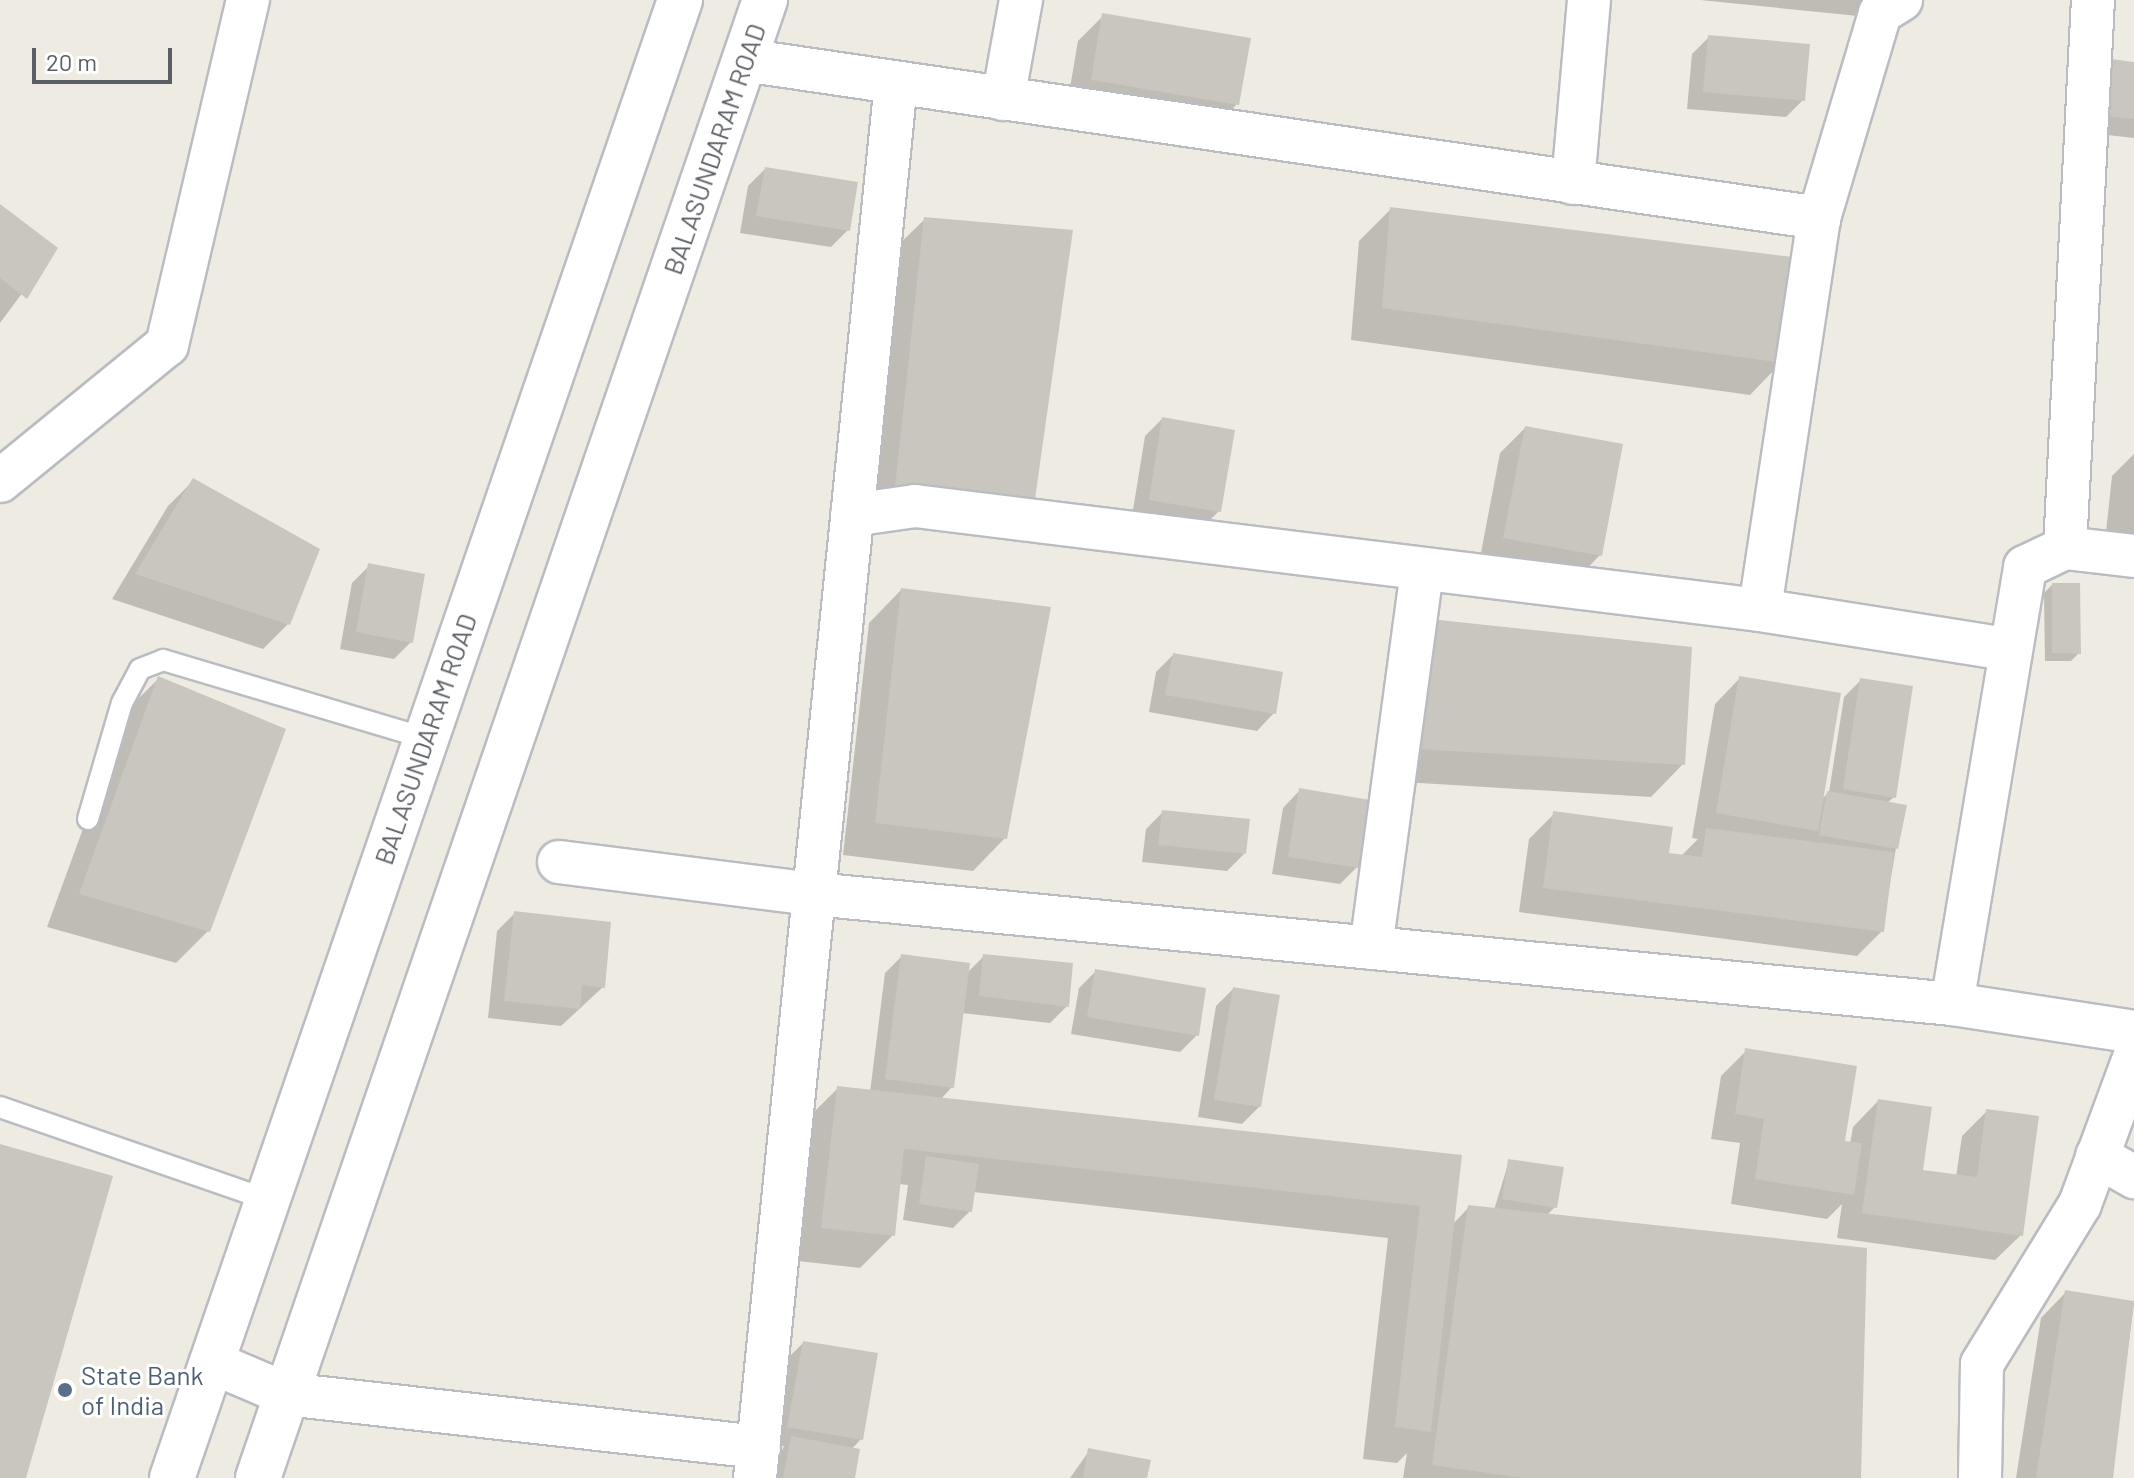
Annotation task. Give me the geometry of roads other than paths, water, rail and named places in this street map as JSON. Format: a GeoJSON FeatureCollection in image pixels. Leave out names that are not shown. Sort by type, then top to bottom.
{"type":"FeatureCollection","features":[{"type":"Feature","properties":{"kind":"main road","name":"BALASUNDARAM ROAD"},"geometry":{"type":"LineString","coordinates":[[172,1478],[680,0]]}},
{"type":"Feature","properties":{"kind":"main road","name":"BALASUNDARAM ROAD"},"geometry":{"type":"LineString","coordinates":[[258,1478],[765,0]]}},
{"type":"Feature","properties":{"kind":"street"},"geometry":{"type":"LineString","coordinates":[[0,481],[167,345],[248,0]]}},
{"type":"Feature","properties":{"kind":"street"},"geometry":{"type":"LineString","coordinates":[[1003,99],[1021,0]]}},
{"type":"Feature","properties":{"kind":"street"},"geometry":{"type":"LineString","coordinates":[[1573,183],[1589,0]]}},
{"type":"Feature","properties":{"kind":"street"},"geometry":{"type":"LineString","coordinates":[[1760,610],[1819,218],[1880,13],[1901,0]]}},
{"type":"Feature","properties":{"kind":"street"},"geometry":{"type":"LineString","coordinates":[[2065,548],[2093,0]]}},
{"type":"Feature","properties":{"kind":"street"},"geometry":{"type":"LineString","coordinates":[[744,60],[1819,218]]}},
{"type":"Feature","properties":{"kind":"street"},"geometry":{"type":"LineString","coordinates":[[211,1362],[286,1394],[757,1462],[896,83]]}},
{"type":"Feature","properties":{"kind":"street"},"geometry":{"type":"LineString","coordinates":[[852,515],[915,506],[1422,571],[1760,610],[2006,649]]}},
{"type":"Feature","properties":{"kind":"street"},"geometry":{"type":"LineString","coordinates":[[1952,1004],[2006,649],[2025,567],[2065,548],[2134,556]]}},
{"type":"Feature","properties":{"kind":"street"},"geometry":{"type":"LineString","coordinates":[[1371,948],[1422,571]]}},
{"type":"Feature","properties":{"kind":"street"},"geometry":{"type":"LineString","coordinates":[[559,862],[814,894],[1952,1004],[2134,1032]]}},
{"type":"Feature","properties":{"kind":"street"},"geometry":{"type":"LineString","coordinates":[[1980,1478],[1982,1364],[2080,1204],[2134,1058]]}},
{"type":"Feature","properties":{"kind":"street"},"geometry":{"type":"LineString","coordinates":[[2097,1156],[2134,1177]]}},
{"type":"Feature","properties":{"kind":"lane"},"geometry":{"type":"LineString","coordinates":[[88,819],[122,703],[140,669],[163,660],[425,738]]}},
{"type":"Feature","properties":{"kind":"lane"},"geometry":{"type":"LineString","coordinates":[[0,1107],[266,1199]]}},
{"type":"Feature","properties":{"kind":"place","name":"State Bank of India"},"geometry":{"type":"Point","coordinates":[65,1390]}}]}
